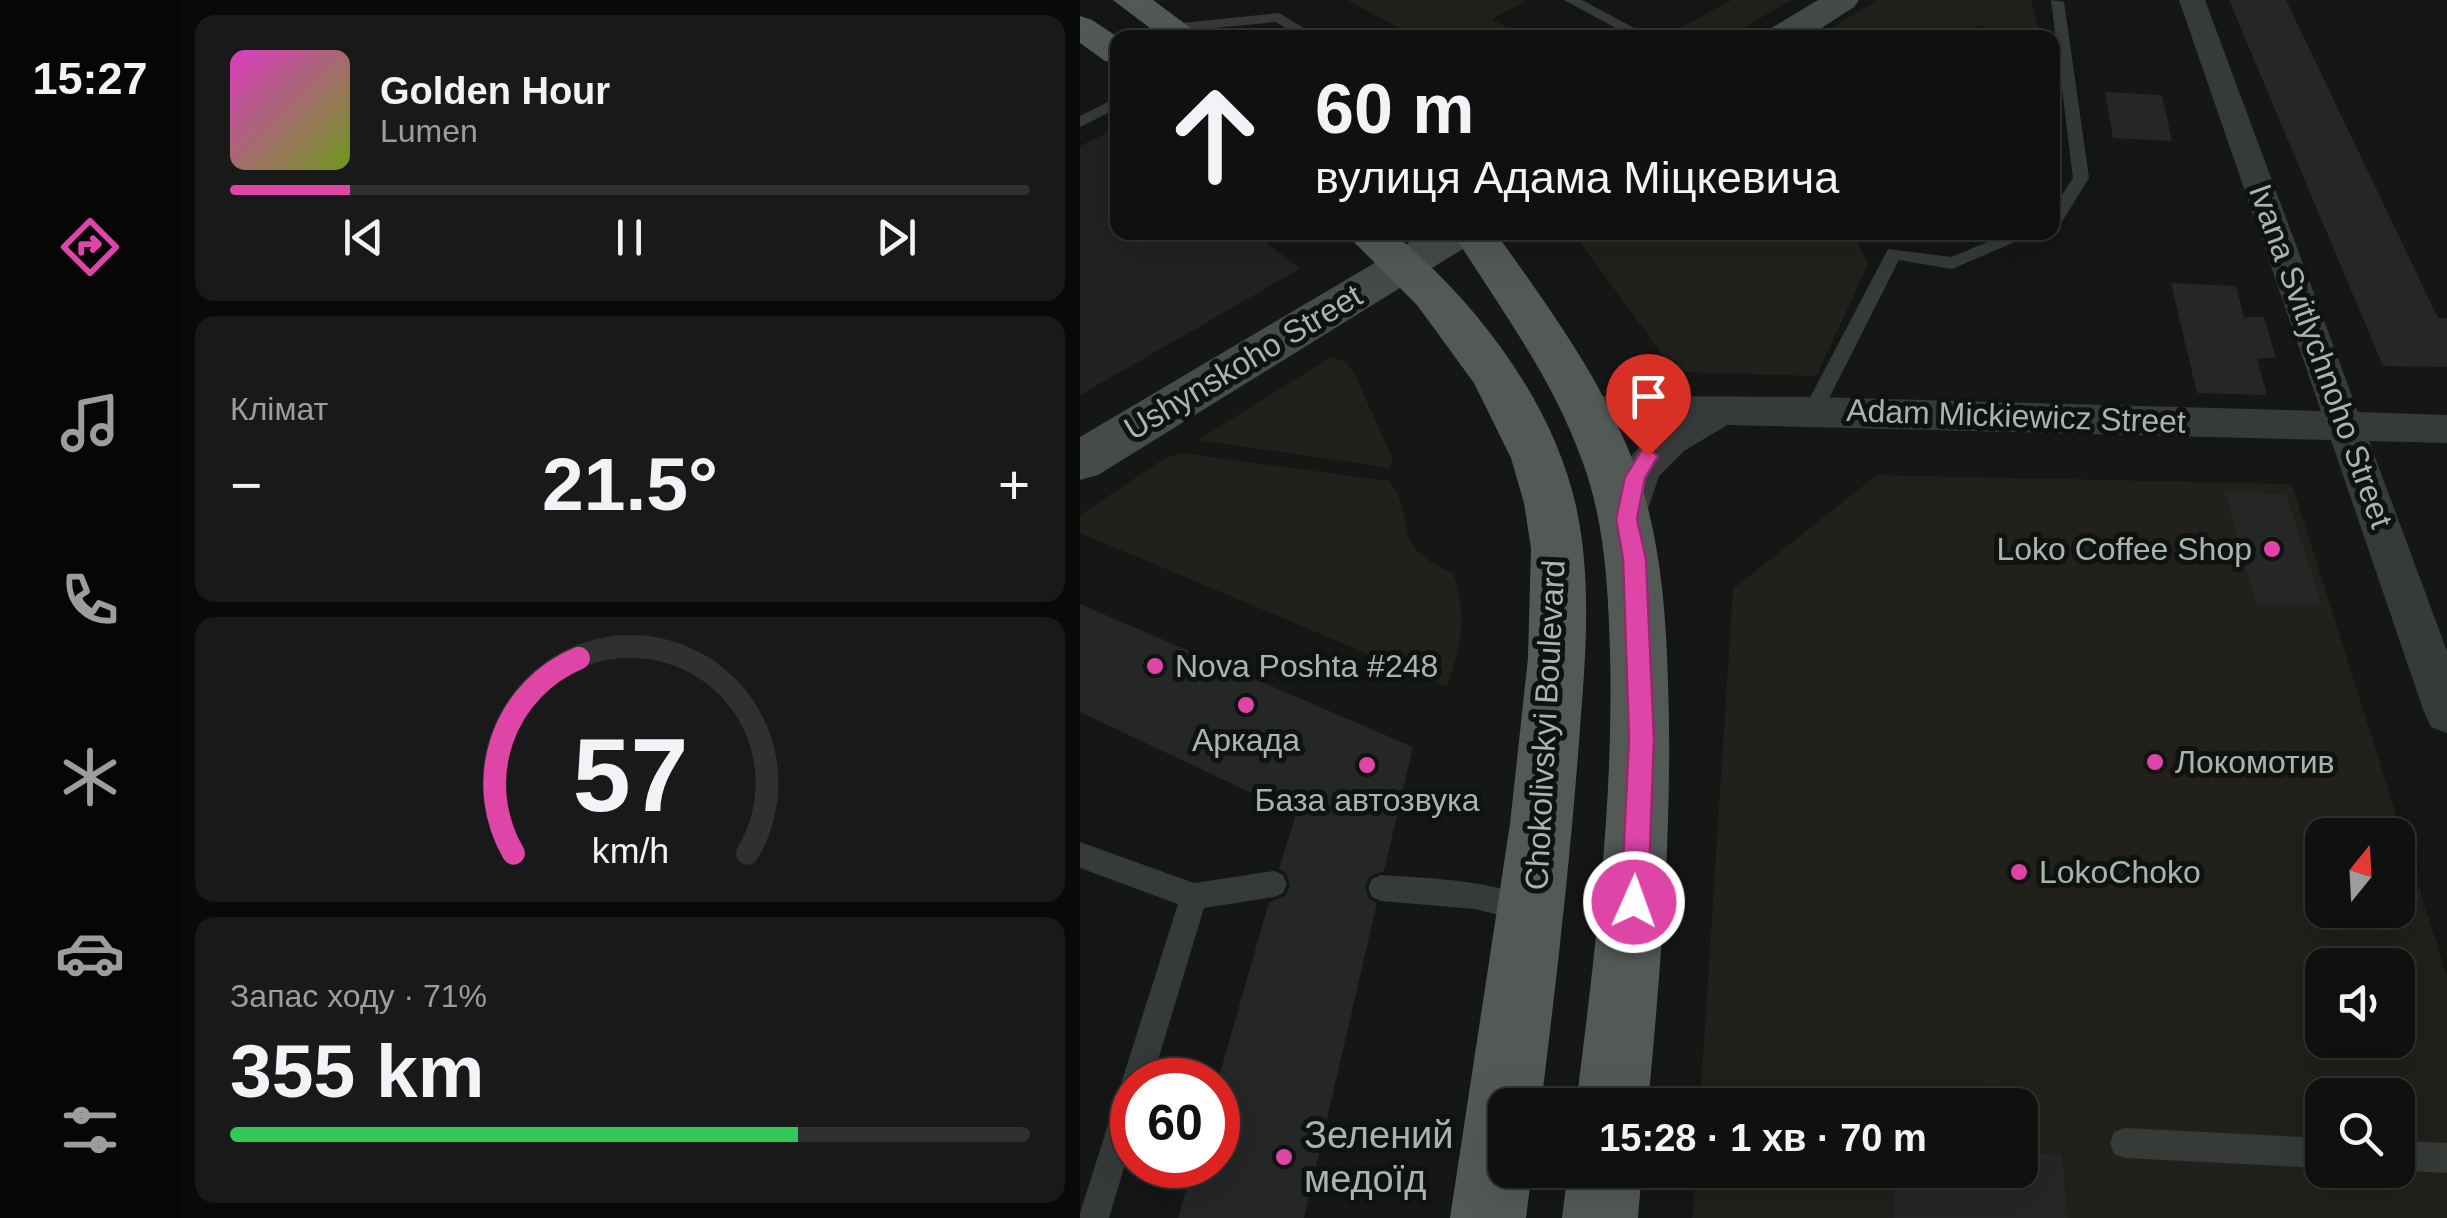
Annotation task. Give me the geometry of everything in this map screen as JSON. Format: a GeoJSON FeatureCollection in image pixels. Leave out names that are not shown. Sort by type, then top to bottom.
{"type":"FeatureCollection","features":[{"type":"Feature","properties":{"kind":"main road"},"geometry":{"type":"LineString","coordinates":[[1130,0],[1175,30]]}},
{"type":"Feature","properties":{"kind":"main road"},"geometry":{"type":"LineString","coordinates":[[1080,27],[1110,48]]}},
{"type":"Feature","properties":{"kind":"main road"},"geometry":{"type":"LineString","coordinates":[[1478,240],[1559,362],[1585,410],[1609,464],[1627,519],[1634,559],[1641,739],[1634,902],[1614,1088]]}},
{"type":"Feature","properties":{"kind":"main road","name":"Chokolivskyi Boulevard"},"geometry":{"type":"LineString","coordinates":[[1385,248],[1460,325],[1508,401],[1539,470],[1557,546],[1555,680],[1534,911],[1488,1218]]}},
{"type":"Feature","properties":{"kind":"main road"},"geometry":{"type":"LineString","coordinates":[[1600,1218],[1603,1188]]}},
{"type":"Feature","properties":{"kind":"street"},"geometry":{"type":"LineString","coordinates":[[1794,30],[1842,0]]}},
{"type":"Feature","properties":{"kind":"street","name":"Ivana Svitlychnoho Street"},"geometry":{"type":"LineString","coordinates":[[2192,0],[2447,712]]}},
{"type":"Feature","properties":{"kind":"street","name":"Ushynskoho Street"},"geometry":{"type":"LineString","coordinates":[[1080,460],[1385,248],[1422,240]]}},
{"type":"Feature","properties":{"kind":"street","name":"Adam Mickiewicz Street"},"geometry":{"type":"LineString","coordinates":[[1585,410],[1813,411],[2447,429]]}},
{"type":"Feature","properties":{"kind":"street"},"geometry":{"type":"LineString","coordinates":[[1627,519],[1635,477],[1648,456],[1692,425],[1721,411]]}},
{"type":"Feature","properties":{"kind":"lane"},"geometry":{"type":"LineString","coordinates":[[1571,0],[1630,30]]}},
{"type":"Feature","properties":{"kind":"lane"},"geometry":{"type":"LineString","coordinates":[[2057,2],[2081,178],[2060,211]]}},
{"type":"Feature","properties":{"kind":"lane"},"geometry":{"type":"LineString","coordinates":[[1199,30],[1279,17],[1301,30]]}},
{"type":"Feature","properties":{"kind":"lane"},"geometry":{"type":"LineString","coordinates":[[1080,122],[1110,106]]}},
{"type":"Feature","properties":{"kind":"lane"},"geometry":{"type":"LineString","coordinates":[[1813,411],[1894,253],[1952,263],[2010,240]]}},
{"type":"Feature","properties":{"kind":"lane"},"geometry":{"type":"LineString","coordinates":[[1080,855],[1194,896],[1274,884]]}},
{"type":"Feature","properties":{"kind":"lane"},"geometry":{"type":"LineString","coordinates":[[1380,888],[1476,896],[1534,911]]}},
{"type":"Feature","properties":{"kind":"lane"},"geometry":{"type":"LineString","coordinates":[[1144,1058],[1194,896]]}},
{"type":"Feature","properties":{"kind":"lane"},"geometry":{"type":"LineString","coordinates":[[2125,1143],[2305,1151]]}},
{"type":"Feature","properties":{"kind":"lane"},"geometry":{"type":"LineString","coordinates":[[2415,1157],[2447,1158]]}},
{"type":"Feature","properties":{"kind":"lane"},"geometry":{"type":"LineString","coordinates":[[1094,1218],[1110,1166]]}},
{"type":"Feature","properties":{"kind":"shaded area"},"geometry":{"type":"Polygon","coordinates":[[[1347,0],[1525,2],[1492,19],[1512,30],[1403,30],[1347,0]]]}},
{"type":"Feature","properties":{"kind":"shaded area"},"geometry":{"type":"Polygon","coordinates":[[[1732,0],[1792,0],[1737,30],[1676,30],[1732,0]]]}},
{"type":"Feature","properties":{"kind":"shaded area"},"geometry":{"type":"Polygon","coordinates":[[[1878,0],[2031,0],[2039,30],[1991,30],[1979,24],[1969,30],[1828,30],[1878,0]]]}},
{"type":"Feature","properties":{"kind":"shaded area"},"geometry":{"type":"Polygon","coordinates":[[[1110,131],[1110,240],[1263,240],[1300,269],[1080,395],[1080,146],[1110,131]]]}},
{"type":"Feature","properties":{"kind":"shaded area"},"geometry":{"type":"Polygon","coordinates":[[[1578,240],[1857,240],[1868,265],[1816,376],[1675,372],[1578,240]]]}},
{"type":"Feature","properties":{"kind":"shaded area"},"geometry":{"type":"Polygon","coordinates":[[[1331,357],[1346,362],[1353,371],[1393,459],[1389,468],[1198,440],[1331,357]]]}},
{"type":"Feature","properties":{"kind":"shaded area"},"geometry":{"type":"Polygon","coordinates":[[[1181,453],[1389,481],[1403,508],[1411,542],[1432,563],[1453,573],[1458,589],[1461,630],[1447,687],[1080,533],[1080,515],[1165,458],[1181,453]]]}},
{"type":"Feature","properties":{"kind":"shaded area","name":"LokoChoko"},"geometry":{"type":"Polygon","coordinates":[[[1877,475],[2292,484],[2397,818],[2305,818],[2305,928],[2415,928],[2415,874],[2447,976],[2447,1218],[1692,1218],[1694,1188],[2038,1188],[2038,1088],[1701,1088],[1733,589],[1877,475]]]}},
{"type":"Feature","properties":{"kind":"building"},"geometry":{"type":"Polygon","coordinates":[[[2229,0],[2286,0],[2438,318],[2447,318],[2447,367],[2383,366],[2229,0]]]}},
{"type":"Feature","properties":{"kind":"building"},"geometry":{"type":"Polygon","coordinates":[[[2105,92],[2162,95],[2172,141],[2113,138],[2105,92]]]}},
{"type":"Feature","properties":{"kind":"building"},"geometry":{"type":"Polygon","coordinates":[[[2171,283],[2236,286],[2244,317],[2264,317],[2276,358],[2257,358],[2267,395],[2197,393],[2171,283]]]}},
{"type":"Feature","properties":{"kind":"building","name":"Loko Coffee Shop"},"geometry":{"type":"Polygon","coordinates":[[[2225,492],[2286,494],[2322,605],[2256,603],[2225,492]]]}},
{"type":"Feature","properties":{"kind":"building"},"geometry":{"type":"Polygon","coordinates":[[[1080,604],[1413,747],[1384,871],[1370,876],[1365,886],[1369,899],[1377,903],[1304,1218],[1178,1218],[1186,1188],[1240,1188],[1240,1058],[1224,1058],[1269,902],[1285,896],[1290,886],[1286,873],[1279,869],[1296,814],[1080,712],[1080,604]]]}},
{"type":"Feature","properties":{"kind":"building"},"geometry":{"type":"Polygon","coordinates":[[[2038,1154],[2062,1155],[2068,1218],[1894,1218],[1893,1188],[2038,1188],[2038,1154]]]}},
{"type":"Feature","properties":{"kind":"place","name":"Loko Coffee Shop"},"geometry":{"type":"Point","coordinates":[2272,549]}},
{"type":"Feature","properties":{"kind":"place","name":"Nova Poshta #248"},"geometry":{"type":"Point","coordinates":[1155,666]}},
{"type":"Feature","properties":{"kind":"place","name":"Аркада"},"geometry":{"type":"Point","coordinates":[1246,705]}},
{"type":"Feature","properties":{"kind":"place","name":"Локомотив"},"geometry":{"type":"Point","coordinates":[2155,762]}},
{"type":"Feature","properties":{"kind":"place","name":"База автозвука"},"geometry":{"type":"Point","coordinates":[1367,765]}},
{"type":"Feature","properties":{"kind":"place","name":"LokoChoko"},"geometry":{"type":"Point","coordinates":[2019,872]}},
{"type":"Feature","properties":{"kind":"place","name":"Зелений медоїд"},"geometry":{"type":"Point","coordinates":[1284,1157]}},
{"type":"Feature","properties":{"kind":"route"},"geometry":{"type":"LineString","coordinates":[[1634,902],[1641,739],[1634,559],[1627,519],[1635,477],[1648,456]]}}]}
